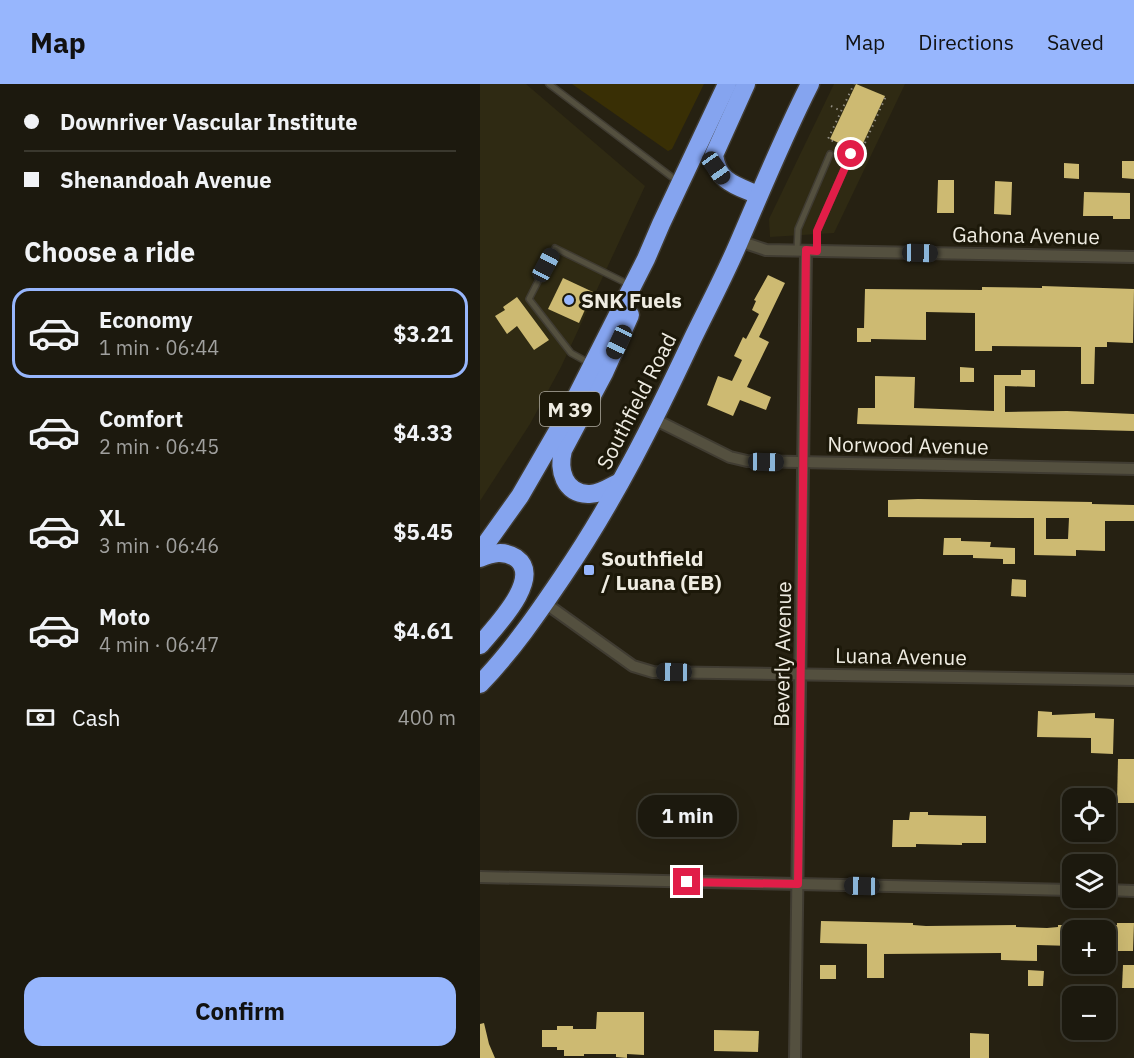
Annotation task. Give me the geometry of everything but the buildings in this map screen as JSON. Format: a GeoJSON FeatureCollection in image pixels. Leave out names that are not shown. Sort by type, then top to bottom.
{"type":"FeatureCollection","features":[{"type":"Feature","properties":{"kind":"highway","name":"M 39"},"geometry":{"type":"LineString","coordinates":[[480,552],[520,496],[568,413],[633,286],[727,84]]}},
{"type":"Feature","properties":{"kind":"highway"},"geometry":{"type":"LineString","coordinates":[[746,84],[714,155],[716,168],[723,178],[758,195]]}},
{"type":"Feature","properties":{"kind":"highway"},"geometry":{"type":"LineString","coordinates":[[796,84],[796,111]]}},
{"type":"Feature","properties":{"kind":"highway","name":"Southfield Road"},"geometry":{"type":"LineString","coordinates":[[480,684],[518,640],[592,533],[654,419],[739,241],[810,84]]}},
{"type":"Feature","properties":{"kind":"highway"},"geometry":{"type":"LineString","coordinates":[[620,482],[601,492],[589,494],[577,492],[562,477],[560,463],[568,440],[619,342],[639,290],[646,259]]}},
{"type":"Feature","properties":{"kind":"highway"},"geometry":{"type":"LineString","coordinates":[[480,558],[490,554],[507,554],[518,560],[525,572],[522,590],[480,645]]}},
{"type":"Feature","properties":{"kind":"street","name":"Gahona Avenue"},"geometry":{"type":"LineString","coordinates":[[739,241],[766,250],[1134,257]]}},
{"type":"Feature","properties":{"kind":"street","name":"Beverly Avenue"},"geometry":{"type":"LineString","coordinates":[[795,1058],[807,251]]}},
{"type":"Feature","properties":{"kind":"street","name":"Norwood Avenue"},"geometry":{"type":"LineString","coordinates":[[654,419],[737,459],[1134,469]]}},
{"type":"Feature","properties":{"kind":"street","name":"Luana Avenue"},"geometry":{"type":"LineString","coordinates":[[545,603],[633,666],[643,670],[1134,680]]}},
{"type":"Feature","properties":{"kind":"street"},"geometry":{"type":"LineString","coordinates":[[480,877],[1062,890]]}},
{"type":"Feature","properties":{"kind":"street"},"geometry":{"type":"LineString","coordinates":[[1116,890],[1134,891]]}},
{"type":"Feature","properties":{"kind":"lane"},"geometry":{"type":"LineString","coordinates":[[549,84],[680,183]]}},
{"type":"Feature","properties":{"kind":"lane"},"geometry":{"type":"LineString","coordinates":[[807,251],[852,152]]}},
{"type":"Feature","properties":{"kind":"lane"},"geometry":{"type":"LineString","coordinates":[[807,251],[798,229],[830,154]]}},
{"type":"Feature","properties":{"kind":"lane"},"geometry":{"type":"LineString","coordinates":[[592,365],[571,353],[529,299],[555,248],[633,286]]}},
{"type":"Feature","properties":{"kind":"path"},"geometry":{"type":"LineString","coordinates":[[845,147],[828,139],[854,84]]}},
{"type":"Feature","properties":{"kind":"path"},"geometry":{"type":"LineString","coordinates":[[852,152],[862,154],[886,96]]}},
{"type":"Feature","properties":{"kind":"path"},"geometry":{"type":"LineString","coordinates":[[831,106],[841,111]]}},
{"type":"Feature","properties":{"kind":"shaded area"},"geometry":{"type":"Polygon","coordinates":[[[480,84],[526,84],[645,186],[561,367],[530,424],[480,501],[480,84]]]}},
{"type":"Feature","properties":{"kind":"shaded area"},"geometry":{"type":"Polygon","coordinates":[[[572,84],[704,84],[672,149],[668,151],[572,84]]]}},
{"type":"Feature","properties":{"kind":"shaded area"},"geometry":{"type":"Polygon","coordinates":[[[834,84],[905,84],[834,233],[770,237],[769,219],[834,84]]]}},
{"type":"Feature","properties":{"kind":"place","name":"SNK Fuels"},"geometry":{"type":"Point","coordinates":[569,300]}},
{"type":"Feature","properties":{"kind":"place","name":"Southfield / Luana (EB)"},"geometry":{"type":"Point","coordinates":[589,570]}},
{"type":"Feature","properties":{"kind":"route"},"geometry":{"type":"LineString","coordinates":[[687,882],[798,884],[806,250],[817,251],[817,231],[851,154]]}}]}
